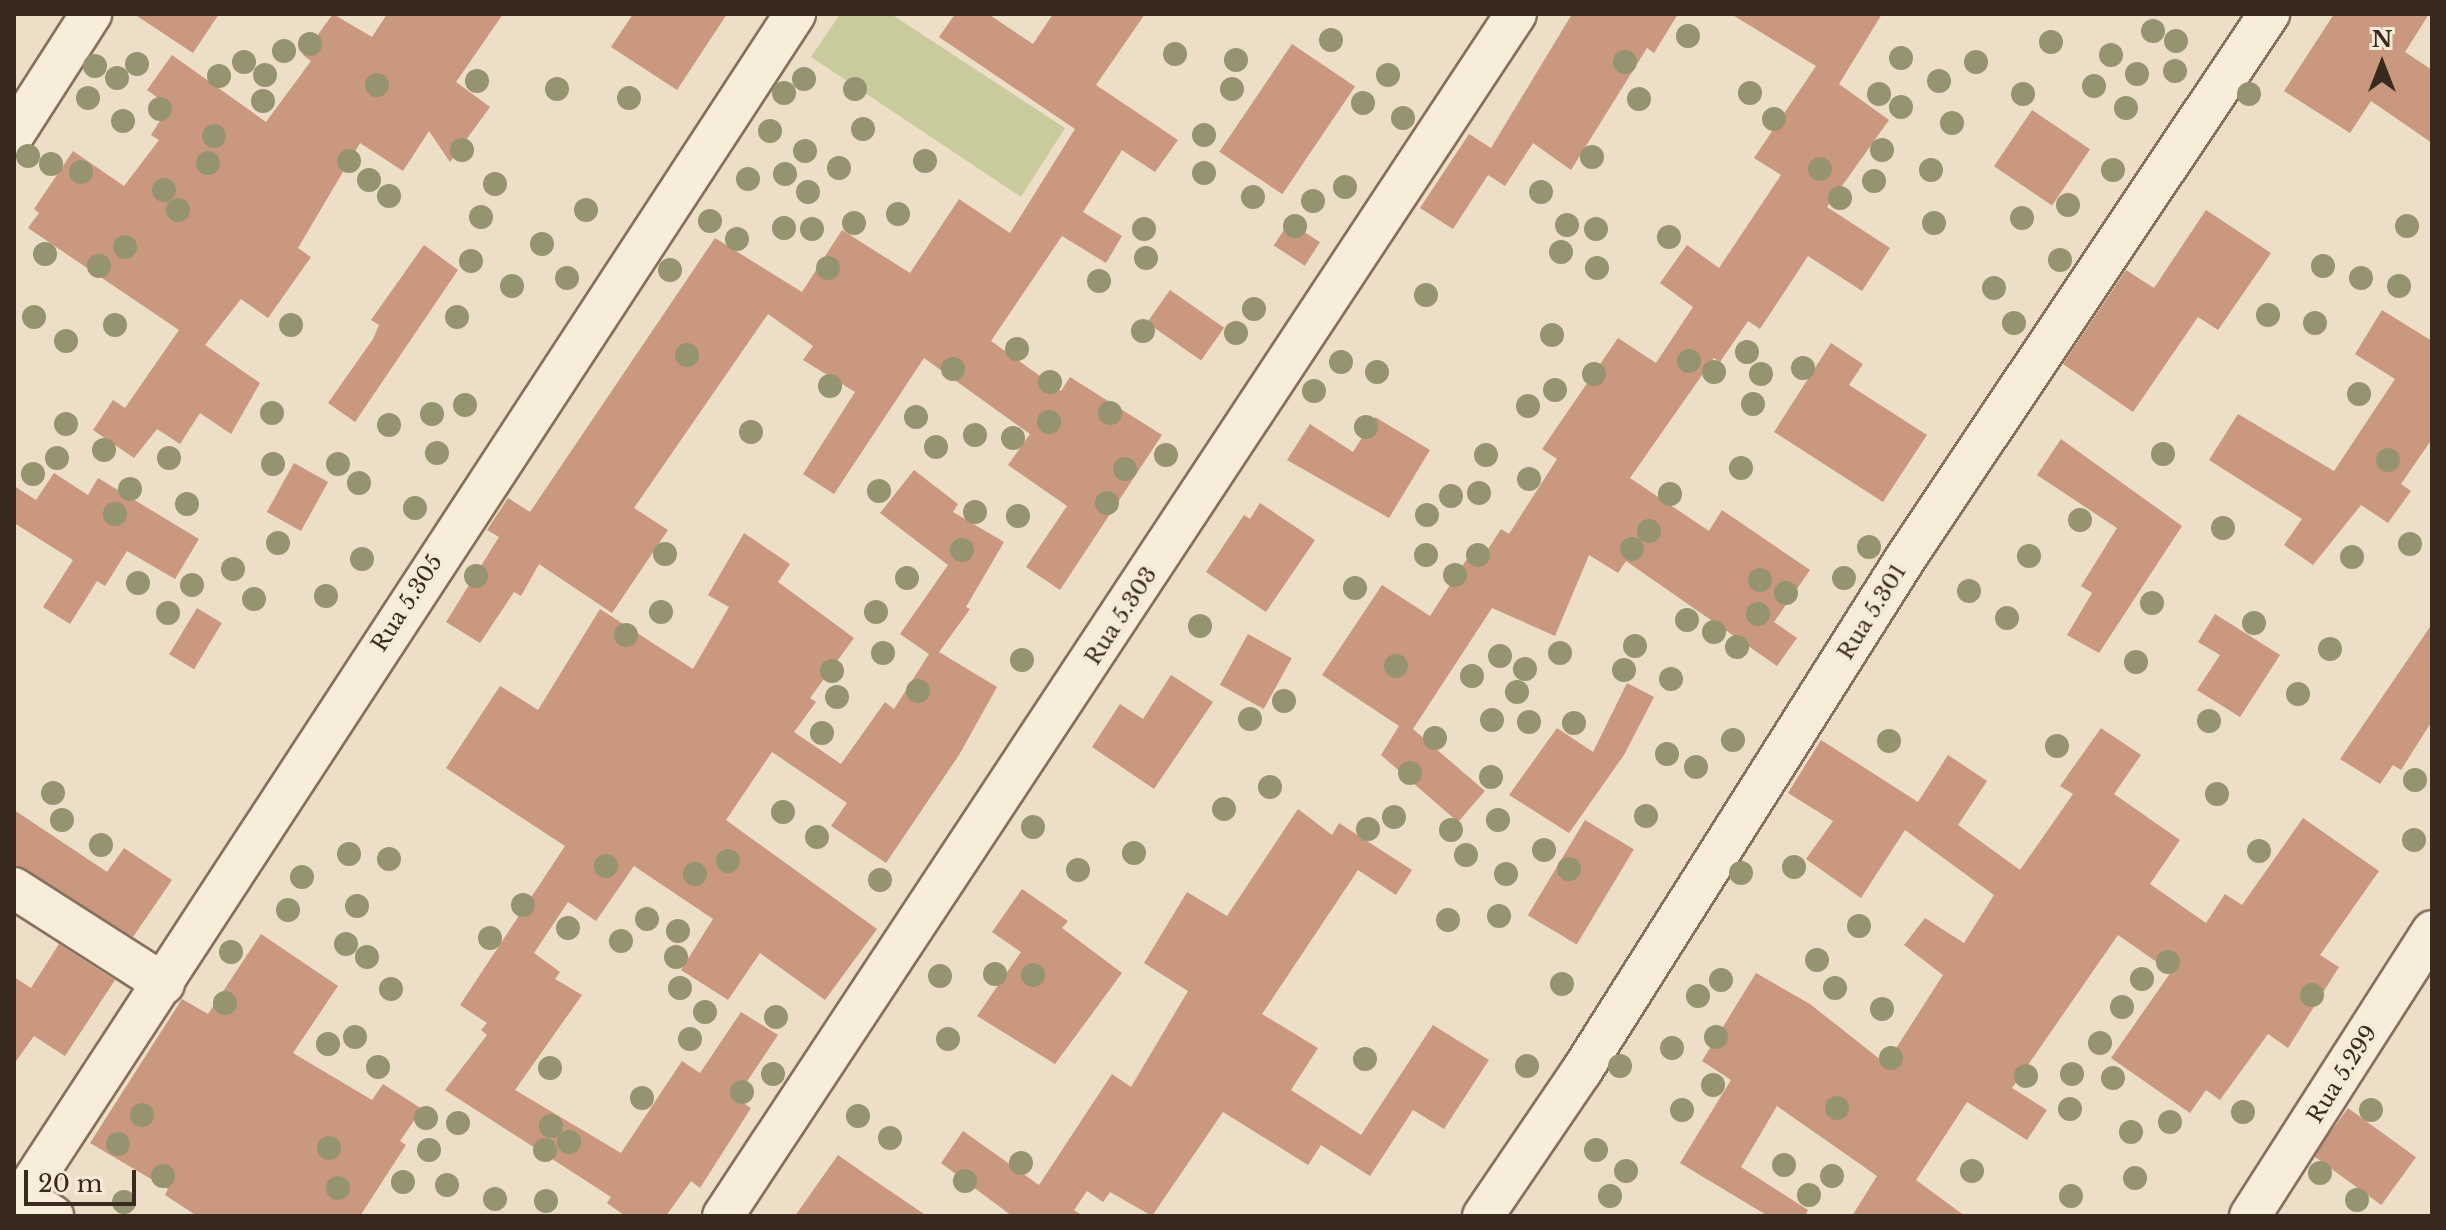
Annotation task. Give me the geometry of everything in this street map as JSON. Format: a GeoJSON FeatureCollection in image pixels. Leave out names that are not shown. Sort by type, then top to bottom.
{"type":"FeatureCollection","features":[{"type":"Feature","properties":{"kind":"street"},"geometry":{"type":"LineString","coordinates":[[14,134],[91,14]]}},
{"type":"Feature","properties":{"kind":"street","name":"Rua 5.305"},"geometry":{"type":"LineString","coordinates":[[30,1200],[451,534],[795,14]]}},
{"type":"Feature","properties":{"kind":"street","name":"Rua 5.303"},"geometry":{"type":"LineString","coordinates":[[723,1216],[1516,14]]}},
{"type":"Feature","properties":{"kind":"street","name":"Rua 5.301"},"geometry":{"type":"LineString","coordinates":[[1483,1216],[1581,1072],[1907,556],[2269,14]]}},
{"type":"Feature","properties":{"kind":"street"},"geometry":{"type":"LineString","coordinates":[[14,888],[164,984]]}},
{"type":"Feature","properties":{"kind":"street","name":"Rua 5.299"},"geometry":{"type":"LineString","coordinates":[[2250,1216],[2432,931]]}},
{"type":"Feature","properties":{"kind":"green space"},"geometry":{"type":"Polygon","coordinates":[[[840,14],[891,14],[1065,128],[1021,197],[811,57],[840,14]]]}},
{"type":"Feature","properties":{"kind":"building"},"geometry":{"type":"Polygon","coordinates":[[[134,14],[219,14],[193,53],[134,14]]]}},
{"type":"Feature","properties":{"kind":"building"},"geometry":{"type":"Polygon","coordinates":[[[333,14],[372,37],[387,14],[503,14],[456,82],[490,107],[450,162],[429,131],[403,171],[360,143],[298,248],[311,257],[268,318],[241,299],[205,345],[260,383],[231,434],[200,413],[180,444],[157,429],[134,458],[93,430],[113,400],[125,408],[179,330],[28,228],[39,213],[34,209],[73,151],[124,186],[159,140],[151,135],[169,106],[147,90],[172,55],[266,122],[311,61],[303,55],[333,14]]]}},
{"type":"Feature","properties":{"kind":"building"},"geometry":{"type":"Polygon","coordinates":[[[633,14],[727,14],[677,90],[611,47],[633,14]]]}},
{"type":"Feature","properties":{"kind":"building"},"geometry":{"type":"Polygon","coordinates":[[[955,14],[988,14],[1033,44],[1053,14],[1145,14],[1096,85],[1178,140],[1155,172],[1122,150],[1083,212],[1122,236],[1106,263],[1062,236],[991,341],[1061,391],[1070,377],[1162,435],[1060,590],[1026,567],[1067,506],[1008,465],[1030,434],[924,358],[834,494],[803,474],[855,392],[803,360],[813,346],[768,314],[634,508],[668,530],[612,613],[539,564],[521,596],[514,592],[480,643],[446,622],[499,537],[487,530],[508,498],[530,512],[715,238],[802,292],[842,230],[910,273],[959,199],[1010,233],[1075,129],[939,37],[955,14]]]}},
{"type":"Feature","properties":{"kind":"building"},"geometry":{"type":"Polygon","coordinates":[[[1572,14],[1678,14],[1654,53],[1647,48],[1571,170],[1533,143],[1505,186],[1488,175],[1453,229],[1420,208],[1469,134],[1491,148],[1572,14]]]}},
{"type":"Feature","properties":{"kind":"building"},"geometry":{"type":"Polygon","coordinates":[[[1731,14],[1882,14],[1839,84],[1889,120],[1827,207],[1890,248],[1862,291],[1808,256],[1760,329],[1748,321],[1720,362],[1714,358],[1630,478],[1709,531],[1722,510],[1810,570],[1774,622],[1797,638],[1777,666],[1626,561],[1618,573],[1589,555],[1555,636],[1492,608],[1413,729],[1485,791],[1458,822],[1381,755],[1399,726],[1322,675],[1382,585],[1430,616],[1474,548],[1485,554],[1501,529],[1509,534],[1557,459],[1542,449],[1618,338],[1656,363],[1693,307],[1660,283],[1687,245],[1719,268],[1781,175],[1754,158],[1816,66],[1731,14]]]}},
{"type":"Feature","properties":{"kind":"building"},"geometry":{"type":"Polygon","coordinates":[[[2334,14],[2429,14],[2405,52],[2432,70],[2432,143],[2371,101],[2350,133],[2284,91],[2334,14]]]}},
{"type":"Feature","properties":{"kind":"building"},"geometry":{"type":"Polygon","coordinates":[[[1292,44],[1355,86],[1282,194],[1219,152],[1292,44]]]}},
{"type":"Feature","properties":{"kind":"building"},"geometry":{"type":"Polygon","coordinates":[[[2032,110],[2090,149],[2052,206],[1994,166],[2032,110]]]}},
{"type":"Feature","properties":{"kind":"building"},"geometry":{"type":"Polygon","coordinates":[[[2206,210],[2271,253],[2218,330],[2198,317],[2133,412],[2063,364],[2126,270],[2154,288],[2206,210]]]}},
{"type":"Feature","properties":{"kind":"building"},"geometry":{"type":"Polygon","coordinates":[[[1289,222],[1320,242],[1305,266],[1274,245],[1289,222]]]}},
{"type":"Feature","properties":{"kind":"building"},"geometry":{"type":"Polygon","coordinates":[[[424,245],[458,270],[355,422],[328,403],[373,339],[379,325],[371,320],[424,245]]]}},
{"type":"Feature","properties":{"kind":"building"},"geometry":{"type":"Polygon","coordinates":[[[1170,290],[1224,328],[1201,361],[1147,323],[1170,290]]]}},
{"type":"Feature","properties":{"kind":"building"},"geometry":{"type":"Polygon","coordinates":[[[2382,310],[2432,341],[2432,439],[2401,484],[2411,491],[2388,523],[2361,505],[2313,565],[2284,545],[2302,519],[2209,460],[2238,414],[2334,471],[2395,379],[2355,354],[2382,310]]]}},
{"type":"Feature","properties":{"kind":"building"},"geometry":{"type":"Polygon","coordinates":[[[1831,343],[1863,364],[1849,385],[1927,435],[1883,502],[1774,432],[1831,343]]]}},
{"type":"Feature","properties":{"kind":"building"},"geometry":{"type":"Polygon","coordinates":[[[1375,417],[1430,450],[1389,518],[1287,460],[1310,424],[1353,452],[1375,417]]]}},
{"type":"Feature","properties":{"kind":"building"},"geometry":{"type":"Polygon","coordinates":[[[2061,439],[2182,526],[2099,653],[2067,635],[2092,593],[2081,586],[2117,528],[2037,475],[2061,439]]]}},
{"type":"Feature","properties":{"kind":"building"},"geometry":{"type":"Polygon","coordinates":[[[294,463],[328,482],[301,531],[267,512],[294,463]]]}},
{"type":"Feature","properties":{"kind":"building"},"geometry":{"type":"Polygon","coordinates":[[[914,470],[958,504],[953,512],[1004,542],[966,607],[970,609],[939,652],[997,687],[959,755],[886,863],[831,826],[847,803],[772,752],[726,820],[877,929],[825,1000],[760,953],[728,1000],[681,970],[713,919],[634,866],[596,921],[568,902],[534,953],[560,972],[555,979],[582,995],[515,1090],[621,1153],[682,1061],[700,1073],[741,1012],[778,1035],[736,1098],[751,1108],[700,1188],[691,1181],[666,1216],[625,1216],[607,1203],[611,1197],[445,1090],[487,1035],[481,1030],[487,1023],[460,1005],[565,846],[446,768],[500,686],[538,710],[600,609],[693,669],[729,607],[708,595],[744,533],[790,564],[778,582],[854,638],[810,698],[816,702],[794,732],[841,764],[885,702],[894,709],[929,654],[900,634],[948,565],[880,513],[914,470]]]}},
{"type":"Feature","properties":{"kind":"building"},"geometry":{"type":"Polygon","coordinates":[[[54,473],[88,495],[98,478],[199,539],[175,579],[127,551],[105,586],[97,581],[70,624],[43,607],[73,560],[14,523],[14,486],[36,500],[54,473]]]}},
{"type":"Feature","properties":{"kind":"building"},"geometry":{"type":"Polygon","coordinates":[[[1260,503],[1315,540],[1266,612],[1206,572],[1244,515],[1250,519],[1260,503]]]}},
{"type":"Feature","properties":{"kind":"building"},"geometry":{"type":"Polygon","coordinates":[[[197,608],[222,623],[194,669],[169,654],[197,608]]]}},
{"type":"Feature","properties":{"kind":"building"},"geometry":{"type":"Polygon","coordinates":[[[2215,614],[2280,655],[2240,717],[2197,690],[2220,655],[2198,642],[2215,614]]]}},
{"type":"Feature","properties":{"kind":"building"},"geometry":{"type":"Polygon","coordinates":[[[2432,624],[2432,721],[2401,770],[2393,765],[2380,784],[2340,759],[2432,624]]]}},
{"type":"Feature","properties":{"kind":"building"},"geometry":{"type":"Polygon","coordinates":[[[1248,634],[1292,658],[1264,709],[1220,685],[1248,634]]]}},
{"type":"Feature","properties":{"kind":"building"},"geometry":{"type":"Polygon","coordinates":[[[1171,675],[1213,702],[1154,789],[1092,747],[1120,704],[1143,719],[1171,675]]]}},
{"type":"Feature","properties":{"kind":"building"},"geometry":{"type":"Polygon","coordinates":[[[1627,683],[1654,697],[1624,755],[1569,833],[1509,795],[1557,728],[1593,752],[1627,683]]]}},
{"type":"Feature","properties":{"kind":"building"},"geometry":{"type":"Polygon","coordinates":[[[2101,728],[2141,755],[2114,794],[2180,840],[2150,884],[2206,923],[2225,894],[2242,905],[2303,818],[2379,871],[2320,955],[2339,967],[2288,1048],[2268,1034],[2220,1100],[2206,1090],[2190,1113],[2111,1058],[2171,972],[2118,935],[2012,1088],[2047,1110],[2027,1140],[1967,1102],[1916,1180],[1965,1216],[1852,1216],[1877,1176],[1777,1106],[1741,1167],[1808,1210],[1805,1216],[1768,1216],[1680,1163],[1731,1080],[1702,1061],[1756,973],[1810,1004],[1886,1064],[1943,975],[1904,945],[1925,918],[1964,943],[1994,895],[1905,830],[1861,898],[1806,859],[1833,821],[1788,793],[1821,740],[1918,802],[1948,755],[1987,781],[1958,825],[2020,870],[2073,794],[2060,786],[2101,728]]]}},
{"type":"Feature","properties":{"kind":"building"},"geometry":{"type":"Polygon","coordinates":[[[1298,809],[1332,835],[1339,823],[1412,870],[1396,895],[1358,870],[1262,1014],[1318,1048],[1291,1090],[1361,1135],[1433,1025],[1489,1060],[1444,1129],[1413,1110],[1370,1176],[1321,1145],[1308,1165],[1223,1112],[1152,1216],[1110,1192],[1103,1202],[1087,1191],[1074,1210],[1083,1216],[1012,1216],[941,1163],[963,1131],[1039,1185],[1112,1074],[1131,1087],[1188,991],[1144,963],[1187,892],[1227,916],[1298,809]]]}},
{"type":"Feature","properties":{"kind":"building"},"geometry":{"type":"Polygon","coordinates":[[[14,810],[107,872],[124,848],[172,880],[133,937],[14,864],[14,810]]]}},
{"type":"Feature","properties":{"kind":"building"},"geometry":{"type":"Polygon","coordinates":[[[1585,820],[1634,849],[1577,945],[1528,915],[1585,820]]]}},
{"type":"Feature","properties":{"kind":"building"},"geometry":{"type":"Polygon","coordinates":[[[1022,889],[1068,921],[1062,928],[1122,973],[1055,1064],[977,1016],[1021,952],[992,932],[1022,889]]]}},
{"type":"Feature","properties":{"kind":"building"},"geometry":{"type":"Polygon","coordinates":[[[261,934],[338,986],[293,1053],[372,1100],[383,1084],[422,1109],[400,1141],[406,1145],[360,1216],[197,1216],[165,1195],[168,1189],[90,1143],[182,999],[208,1014],[261,934]]]}},
{"type":"Feature","properties":{"kind":"building"},"geometry":{"type":"Polygon","coordinates":[[[59,944],[115,980],[65,1056],[34,1036],[14,1064],[14,977],[31,988],[59,944]]]}},
{"type":"Feature","properties":{"kind":"building"},"geometry":{"type":"Polygon","coordinates":[[[2348,1108],[2416,1157],[2381,1205],[2313,1156],[2348,1108]]]}},
{"type":"Feature","properties":{"kind":"building"},"geometry":{"type":"Polygon","coordinates":[[[838,1155],[865,1174],[927,1216],[795,1216],[838,1155]]]}}]}
